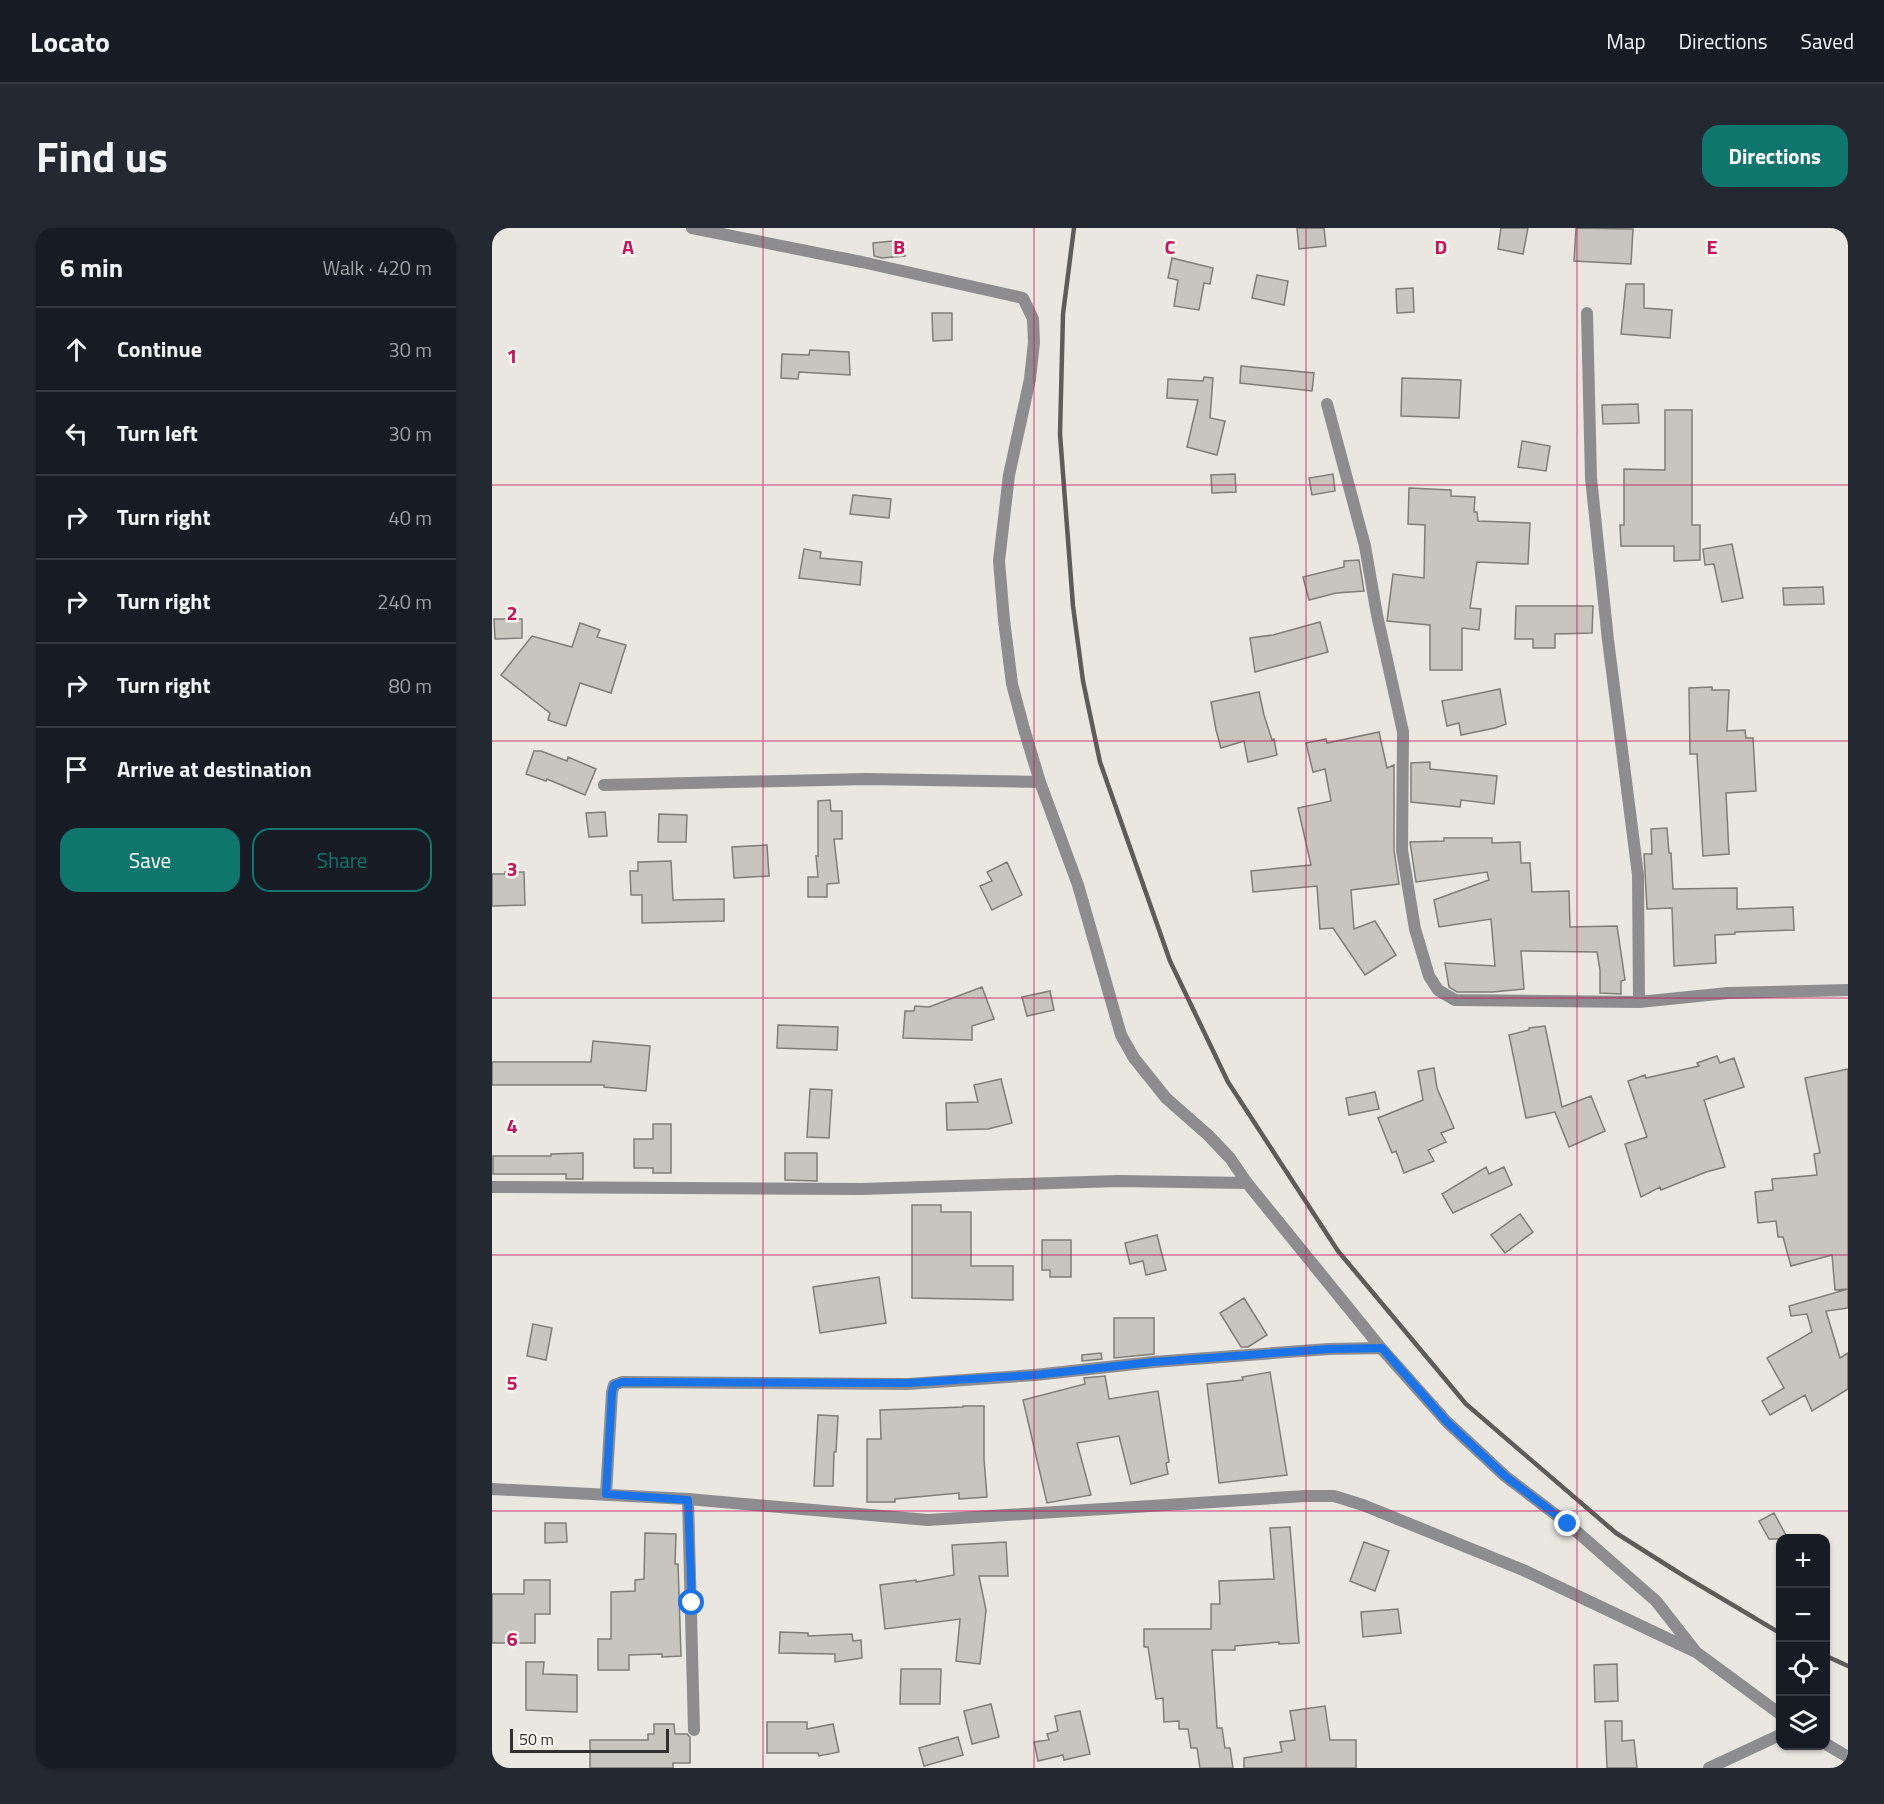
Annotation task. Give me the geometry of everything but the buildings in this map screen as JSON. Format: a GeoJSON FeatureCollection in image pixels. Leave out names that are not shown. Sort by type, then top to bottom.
{"type":"FeatureCollection","features":[{"type":"Feature","properties":{"kind":"street"},"geometry":{"type":"LineString","coordinates":[[692,228],[1023,298],[1033,319],[1034,342],[1030,379],[1009,475],[999,561],[1012,684],[1040,783],[1078,885],[1121,1035],[1134,1058],[1166,1098],[1230,1158],[1247,1183],[1382,1348],[1446,1421],[1505,1476],[1568,1524],[1656,1601],[1696,1652]]}},
{"type":"Feature","properties":{"kind":"street"},"geometry":{"type":"LineString","coordinates":[[1587,313],[1591,478],[1608,640],[1638,875],[1639,1002]]}},
{"type":"Feature","properties":{"kind":"street"},"geometry":{"type":"LineString","coordinates":[[1327,404],[1365,546],[1377,615],[1403,732],[1402,850],[1415,929],[1429,976],[1438,990],[1455,1000],[1639,1002],[1728,993],[1848,990]]}},
{"type":"Feature","properties":{"kind":"street"},"geometry":{"type":"LineString","coordinates":[[604,785],[866,779],[1040,783]]}},
{"type":"Feature","properties":{"kind":"street"},"geometry":{"type":"LineString","coordinates":[[492,1186],[861,1190],[1118,1181],[1247,1183]]}},
{"type":"Feature","properties":{"kind":"street"},"geometry":{"type":"LineString","coordinates":[[606,1494],[612,1392],[614,1385],[622,1382],[908,1383],[1035,1375],[1153,1362],[1329,1349],[1382,1348]]}},
{"type":"Feature","properties":{"kind":"street"},"geometry":{"type":"LineString","coordinates":[[492,1489],[606,1494],[928,1520],[1334,1496],[1363,1505],[1523,1570],[1696,1652],[1776,1711]]}},
{"type":"Feature","properties":{"kind":"street"},"geometry":{"type":"LineString","coordinates":[[688,1500],[694,1730]]}},
{"type":"Feature","properties":{"kind":"street"},"geometry":{"type":"LineString","coordinates":[[1709,1768],[1776,1737]]}},
{"type":"Feature","properties":{"kind":"street"},"geometry":{"type":"LineString","coordinates":[[1830,1746],[1848,1757]]}},
{"type":"Feature","properties":{"kind":"railway"},"geometry":{"type":"LineString","coordinates":[[1074,228],[1063,314],[1060,434],[1073,606],[1083,681],[1100,762],[1170,961],[1228,1082],[1338,1251],[1466,1404],[1616,1533],[1776,1631]]}},
{"type":"Feature","properties":{"kind":"railway"},"geometry":{"type":"LineString","coordinates":[[1830,1658],[1848,1666]]}},
{"type":"Feature","properties":{"kind":"route"},"geometry":{"type":"LineString","coordinates":[[692,1603],[688,1500],[606,1494],[612,1392],[614,1385],[622,1382],[908,1383],[1035,1375],[1153,1362],[1329,1349],[1382,1348],[1446,1421],[1505,1476],[1568,1524]]}}]}
